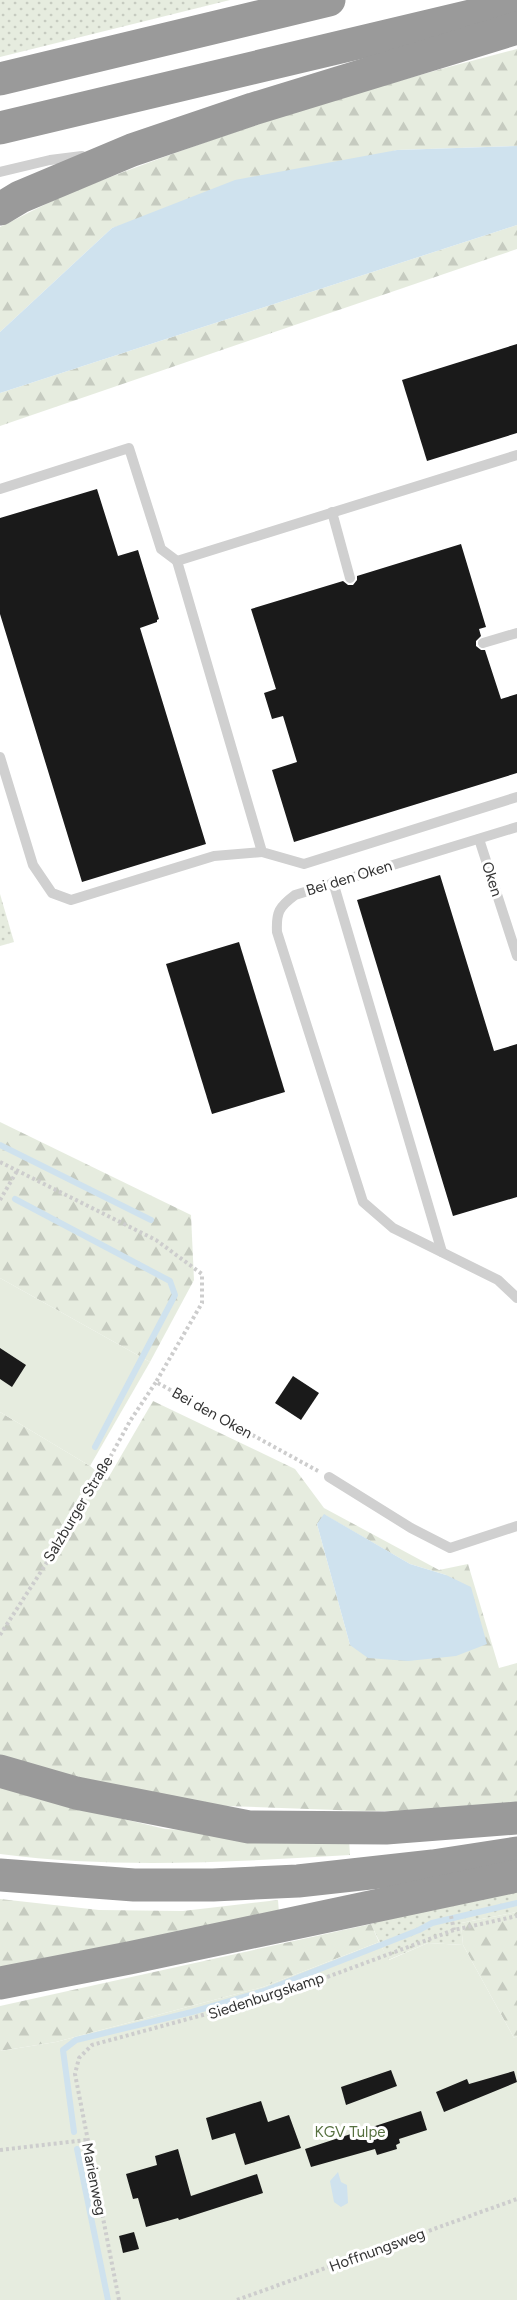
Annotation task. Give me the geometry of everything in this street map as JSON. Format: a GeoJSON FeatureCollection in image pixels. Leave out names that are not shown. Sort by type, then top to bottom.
{"type":"FeatureCollection","features":[{"type":"Feature","properties":{"kind":"highway"},"geometry":{"type":"LineString","coordinates":[[0,79],[329,0]]}},
{"type":"Feature","properties":{"kind":"highway"},"geometry":{"type":"LineString","coordinates":[[0,128],[517,5]]}},
{"type":"Feature","properties":{"kind":"highway"},"geometry":{"type":"LineString","coordinates":[[0,209],[20,197],[132,150],[253,109],[517,28]]}},
{"type":"Feature","properties":{"kind":"highway"},"geometry":{"type":"LineString","coordinates":[[0,1771],[76,1793],[249,1827],[386,1828],[517,1818]]}},
{"type":"Feature","properties":{"kind":"highway"},"geometry":{"type":"LineString","coordinates":[[485,1856],[517,1846]]}},
{"type":"Feature","properties":{"kind":"highway"},"geometry":{"type":"LineString","coordinates":[[0,1875],[134,1885],[213,1885],[353,1876],[434,1866],[517,1852]]}},
{"type":"Feature","properties":{"kind":"highway"},"geometry":{"type":"LineString","coordinates":[[0,1983],[517,1876]]}},
{"type":"Feature","properties":{"kind":"lane"},"geometry":{"type":"LineString","coordinates":[[0,172],[50,160],[132,150]]}},
{"type":"Feature","properties":{"kind":"lane"},"geometry":{"type":"LineString","coordinates":[[0,489],[129,447],[161,549],[177,561],[262,852]]}},
{"type":"Feature","properties":{"kind":"lane"},"geometry":{"type":"LineString","coordinates":[[177,561],[517,455]]}},
{"type":"Feature","properties":{"kind":"lane"},"geometry":{"type":"LineString","coordinates":[[332,512],[350,578]]}},
{"type":"Feature","properties":{"kind":"lane"},"geometry":{"type":"LineString","coordinates":[[483,644],[517,633]]}},
{"type":"Feature","properties":{"kind":"lane"},"geometry":{"type":"LineString","coordinates":[[0,757],[33,865],[52,892],[71,900],[214,856],[262,852],[304,864],[517,798]]}},
{"type":"Feature","properties":{"kind":"lane"},"geometry":{"type":"LineString","coordinates":[[479,839],[517,827]]}},
{"type":"Feature","properties":{"kind":"lane","name":"Bei den Oken"},"geometry":{"type":"LineString","coordinates":[[479,839],[295,895],[283,904],[276,918],[277,932],[363,1202],[393,1228],[498,1281],[517,1298]]}},
{"type":"Feature","properties":{"kind":"lane","name":"Oken"},"geometry":{"type":"LineString","coordinates":[[479,839],[517,956]]}},
{"type":"Feature","properties":{"kind":"lane"},"geometry":{"type":"LineString","coordinates":[[333,882],[442,1252]]}},
{"type":"Feature","properties":{"kind":"lane"},"geometry":{"type":"LineString","coordinates":[[329,1477],[411,1528],[450,1548],[517,1526]]}},
{"type":"Feature","properties":{"kind":"path","name":"Bei den Oken"},"geometry":{"type":"LineString","coordinates":[[0,1162],[156,1240],[202,1274],[202,1303],[156,1382],[329,1477]]}},
{"type":"Feature","properties":{"kind":"path"},"geometry":{"type":"LineString","coordinates":[[0,1200],[16,1171]]}},
{"type":"Feature","properties":{"kind":"path","name":"Salzburger Straße"},"geometry":{"type":"LineString","coordinates":[[0,1635],[84,1505],[130,1421],[156,1382]]}},
{"type":"Feature","properties":{"kind":"path","name":"Siedenburgskamp"},"geometry":{"type":"LineString","coordinates":[[79,2058],[92,2045],[284,1993],[453,1927],[517,1916]]}},
{"type":"Feature","properties":{"kind":"path","name":"Marienweg"},"geometry":{"type":"LineString","coordinates":[[79,2058],[75,2074],[86,2140],[119,2300]]}},
{"type":"Feature","properties":{"kind":"path"},"geometry":{"type":"LineString","coordinates":[[0,2150],[86,2140]]}},
{"type":"Feature","properties":{"kind":"path","name":"Hoffnungsweg"},"geometry":{"type":"LineString","coordinates":[[237,2300],[517,2199]]}},
{"type":"Feature","properties":{"kind":"green space"},"geometry":{"type":"Polygon","coordinates":[[[0,0],[230,0],[0,57],[0,0]]]}},
{"type":"Feature","properties":{"kind":"green space"},"geometry":{"type":"Polygon","coordinates":[[[517,49],[517,146],[397,150],[112,228],[0,332],[0,227],[76,190],[246,128],[408,78],[517,49]]]}},
{"type":"Feature","properties":{"kind":"green space"},"geometry":{"type":"Polygon","coordinates":[[[517,225],[517,249],[0,426],[0,393],[517,225]]]}},
{"type":"Feature","properties":{"kind":"green space"},"geometry":{"type":"Polygon","coordinates":[[[0,894],[14,942],[0,946],[0,894]]]}},
{"type":"Feature","properties":{"kind":"green space"},"geometry":{"type":"Polygon","coordinates":[[[0,1122],[191,1215],[194,1280],[150,1362],[0,1278],[0,1122]]]}},
{"type":"Feature","properties":{"kind":"green space"},"geometry":{"type":"Polygon","coordinates":[[[0,1278],[150,1362],[90,1466],[0,1412],[0,1278]]]}},
{"type":"Feature","properties":{"kind":"green space"},"geometry":{"type":"Polygon","coordinates":[[[153,1401],[295,1469],[324,1508],[439,1570],[468,1564],[499,1668],[517,1663],[517,1805],[435,1811],[226,1806],[131,1793],[0,1756],[0,1412],[90,1466],[107,1480],[153,1401]],[[325,1515],[317,1524],[350,1645],[446,1575],[410,1564],[325,1515]]]}},
{"type":"Feature","properties":{"kind":"green space"},"geometry":{"type":"Polygon","coordinates":[[[0,1787],[165,1829],[349,1839],[350,1855],[218,1862],[131,1863],[44,1859],[0,1854],[0,1787]]]}},
{"type":"Feature","properties":{"kind":"green space"},"geometry":{"type":"Polygon","coordinates":[[[517,1883],[517,1912],[461,1923],[463,1945],[428,1943],[388,1960],[371,1924],[429,1904],[517,1883]]]}},
{"type":"Feature","properties":{"kind":"green space"},"geometry":{"type":"Polygon","coordinates":[[[0,1899],[99,1910],[183,1911],[278,1900],[279,1913],[0,1971],[0,1899]]]}},
{"type":"Feature","properties":{"kind":"green space"},"geometry":{"type":"Polygon","coordinates":[[[517,1912],[517,2036],[514,2038],[463,1945],[461,1923],[517,1912]]]}},
{"type":"Feature","properties":{"kind":"green space"},"geometry":{"type":"Polygon","coordinates":[[[371,1924],[379,1942],[263,1987],[56,2042],[0,2051],[0,2006],[371,1924]]]}},
{"type":"Feature","properties":{"kind":"green space","name":"KGV Tulpe"},"geometry":{"type":"Polygon","coordinates":[[[379,1942],[389,1960],[428,1943],[463,1945],[514,2038],[517,2036],[517,2300],[0,2300],[0,2051],[56,2042],[263,1987],[379,1942]]]}},
{"type":"Feature","properties":{"kind":"water"},"geometry":{"type":"Polygon","coordinates":[[[517,146],[517,225],[0,393],[0,332],[112,228],[235,180],[397,150],[517,146]]]}},
{"type":"Feature","properties":{"kind":"water"},"geometry":{"type":"Polygon","coordinates":[[[324,1514],[410,1564],[446,1575],[471,1587],[487,1644],[456,1656],[408,1661],[368,1658],[350,1645],[317,1524],[324,1514]]]}},
{"type":"Feature","properties":{"kind":"water"},"geometry":{"type":"Polygon","coordinates":[[[338,2172],[341,2182],[347,2185],[348,2203],[341,2207],[334,2202],[330,2181],[338,2172]]]}},
{"type":"Feature","properties":{"kind":"building"},"geometry":{"type":"Polygon","coordinates":[[[517,344],[517,433],[427,461],[402,380],[517,344]]]}},
{"type":"Feature","properties":{"kind":"building"},"geometry":{"type":"Polygon","coordinates":[[[97,489],[118,556],[138,550],[159,619],[157,622],[140,628],[206,844],[82,882],[0,614],[0,518],[97,489]]]}},
{"type":"Feature","properties":{"kind":"building"},"geometry":{"type":"Polygon","coordinates":[[[461,544],[486,627],[479,629],[481,636],[476,641],[476,646],[485,650],[501,699],[517,694],[517,773],[294,842],[272,770],[297,762],[283,716],[272,719],[264,693],[276,689],[251,609],[343,581],[348,585],[353,585],[357,576],[461,544]]]}},
{"type":"Feature","properties":{"kind":"building"},"geometry":{"type":"Polygon","coordinates":[[[440,875],[494,1051],[517,1044],[517,1197],[453,1216],[357,900],[440,875]]]}},
{"type":"Feature","properties":{"kind":"building"},"geometry":{"type":"Polygon","coordinates":[[[239,942],[285,1092],[212,1114],[166,964],[239,942]]]}},
{"type":"Feature","properties":{"kind":"building"},"geometry":{"type":"Polygon","coordinates":[[[0,1348],[26,1365],[12,1387],[0,1379],[0,1348]]]}},
{"type":"Feature","properties":{"kind":"building"},"geometry":{"type":"Polygon","coordinates":[[[293,1376],[319,1393],[301,1420],[275,1403],[293,1376]]]}},
{"type":"Feature","properties":{"kind":"building"},"geometry":{"type":"Polygon","coordinates":[[[391,2070],[397,2086],[346,2105],[341,2087],[391,2070]]]}},
{"type":"Feature","properties":{"kind":"building"},"geometry":{"type":"Polygon","coordinates":[[[514,2071],[517,2082],[444,2112],[436,2092],[467,2079],[469,2084],[514,2071]]]}},
{"type":"Feature","properties":{"kind":"building"},"geometry":{"type":"Polygon","coordinates":[[[261,2101],[268,2122],[289,2115],[301,2148],[245,2165],[235,2133],[212,2140],[206,2118],[261,2101]]]}},
{"type":"Feature","properties":{"kind":"building"},"geometry":{"type":"Polygon","coordinates":[[[421,2111],[427,2130],[399,2139],[397,2149],[377,2155],[375,2149],[311,2167],[305,2149],[421,2111]]]}},
{"type":"Feature","properties":{"kind":"building"},"geometry":{"type":"Polygon","coordinates":[[[178,2149],[191,2196],[257,2174],[263,2193],[179,2220],[178,2218],[146,2227],[138,2198],[133,2199],[126,2174],[157,2165],[155,2156],[178,2149]]]}},
{"type":"Feature","properties":{"kind":"building"},"geometry":{"type":"Polygon","coordinates":[[[134,2232],[139,2249],[123,2253],[119,2236],[134,2232]]]}},
{"type":"Feature","properties":{"kind":"waterway"},"geometry":{"type":"LineString","coordinates":[[0,1145],[151,1220]]}},
{"type":"Feature","properties":{"kind":"waterway"},"geometry":{"type":"LineString","coordinates":[[15,1199],[170,1281],[175,1295],[95,1447]]}},
{"type":"Feature","properties":{"kind":"waterway"},"geometry":{"type":"LineString","coordinates":[[74,2132],[63,2050],[76,2040],[192,2012],[264,1991],[432,1923],[517,1903]]}},
{"type":"Feature","properties":{"kind":"waterway"},"geometry":{"type":"LineString","coordinates":[[77,2149],[108,2300]]}}]}
